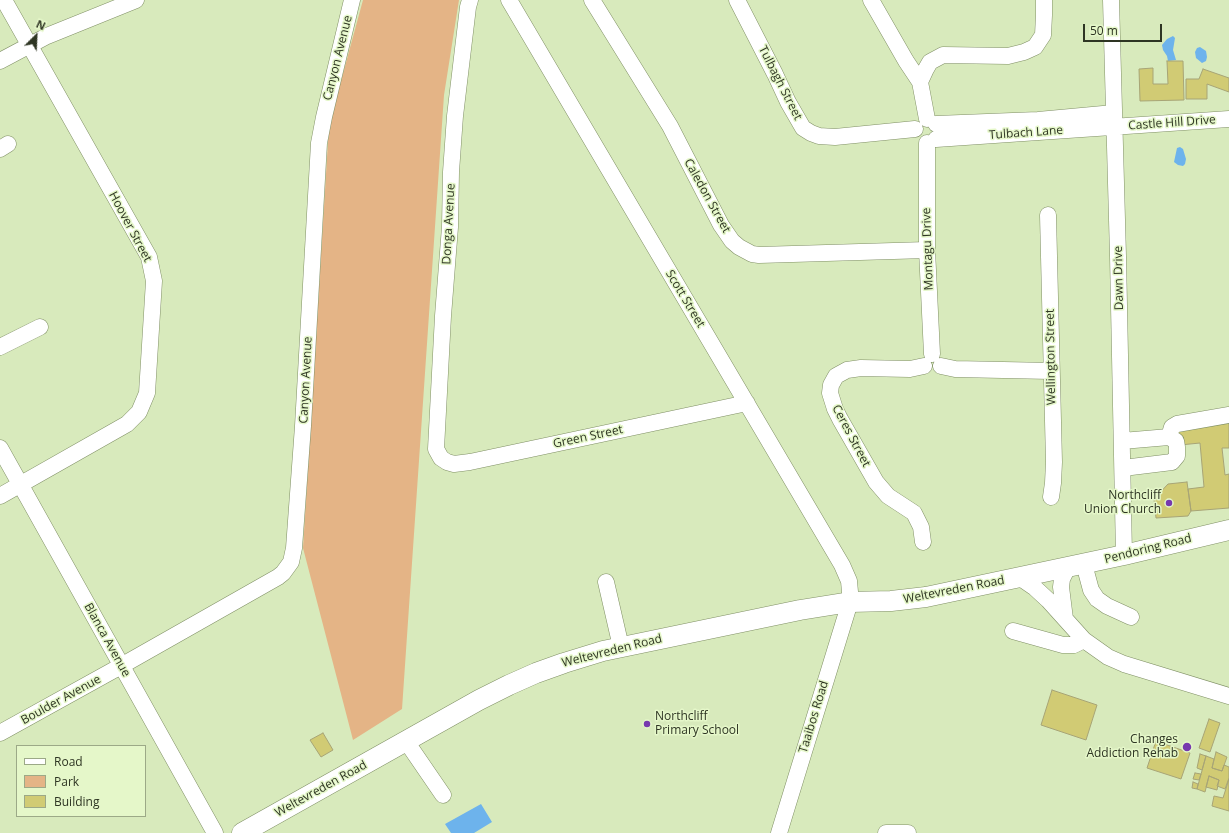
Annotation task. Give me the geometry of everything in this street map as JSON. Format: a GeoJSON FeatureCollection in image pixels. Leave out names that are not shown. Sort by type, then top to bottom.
{"type":"FeatureCollection","features":[{"type":"Feature","properties":{"kind":"main road","name":"Pendoring Road"},"geometry":{"type":"LineString","coordinates":[[1076,566],[1229,530]]}},
{"type":"Feature","properties":{"kind":"main road","name":"Weltevreden Road"},"geometry":{"type":"LineString","coordinates":[[242,833],[479,700],[516,682],[564,663],[603,651],[792,612],[850,602],[891,601],[926,597],[1076,566]]}},
{"type":"Feature","properties":{"kind":"street","name":"Hoover Street"},"geometry":{"type":"LineString","coordinates":[[0,496],[127,424],[139,412],[146,393],[154,281],[149,257],[4,0]]}},
{"type":"Feature","properties":{"kind":"street"},"geometry":{"type":"LineString","coordinates":[[0,61],[29,45],[136,0]]}},
{"type":"Feature","properties":{"kind":"street","name":"Canyon Avenue"},"geometry":{"type":"LineString","coordinates":[[121,666],[278,577],[291,562],[294,548],[302,434],[320,143],[324,117],[352,0]]}},
{"type":"Feature","properties":{"kind":"street","name":"Donga Avenue"},"geometry":{"type":"LineString","coordinates":[[436,449],[443,316],[450,227],[451,172],[455,116],[470,0]]}},
{"type":"Feature","properties":{"kind":"street","name":"Scott Street"},"geometry":{"type":"LineString","coordinates":[[509,0],[842,565],[849,581],[850,602]]}},
{"type":"Feature","properties":{"kind":"street","name":"Caledon Street"},"geometry":{"type":"LineString","coordinates":[[592,0],[670,126],[721,225],[732,241],[739,247],[752,254],[759,255],[927,250]]}},
{"type":"Feature","properties":{"kind":"street","name":"Tulbagh Street"},"geometry":{"type":"LineString","coordinates":[[737,0],[797,120],[803,128],[819,136],[835,137],[928,131]]}},
{"type":"Feature","properties":{"kind":"street","name":"Montagu Drive"},"geometry":{"type":"LineString","coordinates":[[871,0],[906,61],[920,82],[928,131],[927,250],[932,362]]}},
{"type":"Feature","properties":{"kind":"street"},"geometry":{"type":"LineString","coordinates":[[920,82],[930,62],[943,55],[1008,56],[1024,52],[1035,47],[1042,35],[1044,0]]}},
{"type":"Feature","properties":{"kind":"street","name":"Dawn Drive"},"geometry":{"type":"LineString","coordinates":[[1111,0],[1124,555]]}},
{"type":"Feature","properties":{"kind":"street","name":"Castle Hill Drive"},"geometry":{"type":"LineString","coordinates":[[1115,120],[1229,119]]}},
{"type":"Feature","properties":{"kind":"street","name":"Tulbach Lane"},"geometry":{"type":"LineString","coordinates":[[928,131],[1057,125],[1115,120]]}},
{"type":"Feature","properties":{"kind":"street","name":"Wellington Street"},"geometry":{"type":"LineString","coordinates":[[1048,215],[1054,467],[1051,497]]}},
{"type":"Feature","properties":{"kind":"street"},"geometry":{"type":"LineString","coordinates":[[0,347],[40,327]]}},
{"type":"Feature","properties":{"kind":"street","name":"Ceres Street"},"geometry":{"type":"LineString","coordinates":[[923,542],[920,527],[914,512],[888,496],[876,482],[840,419],[830,393],[831,385],[836,376],[847,370],[861,368],[910,369],[932,362],[955,369],[1051,371]]}},
{"type":"Feature","properties":{"kind":"street","name":"Green Street"},"geometry":{"type":"LineString","coordinates":[[436,449],[441,458],[447,462],[454,464],[470,462],[747,403]]}},
{"type":"Feature","properties":{"kind":"street"},"geometry":{"type":"LineString","coordinates":[[1169,437],[1172,427],[1177,424],[1229,415]]}},
{"type":"Feature","properties":{"kind":"street"},"geometry":{"type":"LineString","coordinates":[[1122,441],[1169,437],[1176,441],[1177,447],[1177,456],[1172,462],[1123,468]]}},
{"type":"Feature","properties":{"kind":"street","name":"Blanca Avenue"},"geometry":{"type":"LineString","coordinates":[[0,448],[215,833]]}},
{"type":"Feature","properties":{"kind":"street"},"geometry":{"type":"LineString","coordinates":[[1065,619],[1061,587],[1062,579],[1076,566],[1097,599],[1107,606],[1131,617]]}},
{"type":"Feature","properties":{"kind":"street","name":"Weltevreden Road"},"geometry":{"type":"LineString","coordinates":[[1019,577],[1035,588],[1084,640],[1108,657],[1124,664],[1229,696]]}},
{"type":"Feature","properties":{"kind":"street"},"geometry":{"type":"LineString","coordinates":[[606,582],[621,647]]}},
{"type":"Feature","properties":{"kind":"street","name":"Taaibos Road"},"geometry":{"type":"LineString","coordinates":[[779,833],[850,602]]}},
{"type":"Feature","properties":{"kind":"street"},"geometry":{"type":"LineString","coordinates":[[1013,631],[1063,645],[1074,645],[1084,640]]}},
{"type":"Feature","properties":{"kind":"street","name":"Boulder Avenue"},"geometry":{"type":"LineString","coordinates":[[0,734],[121,666]]}},
{"type":"Feature","properties":{"kind":"street"},"geometry":{"type":"LineString","coordinates":[[406,741],[443,795]]}},
{"type":"Feature","properties":{"kind":"street"},"geometry":{"type":"LineString","coordinates":[[886,833],[908,833]]}},
{"type":"Feature","properties":{"kind":"green space"},"geometry":{"type":"Polygon","coordinates":[[[363,0],[459,0],[444,95],[402,709],[353,740],[303,548],[329,125],[363,0]]]}},
{"type":"Feature","properties":{"kind":"water"},"geometry":{"type":"Polygon","coordinates":[[[1173,36],[1175,38],[1173,50],[1176,60],[1168,61],[1162,45],[1167,39],[1173,36]]]}},
{"type":"Feature","properties":{"kind":"water"},"geometry":{"type":"Polygon","coordinates":[[[1200,47],[1206,51],[1207,57],[1206,61],[1202,63],[1196,58],[1195,52],[1197,48],[1200,47]]]}},
{"type":"Feature","properties":{"kind":"water"},"geometry":{"type":"Polygon","coordinates":[[[1180,147],[1183,149],[1186,159],[1183,166],[1174,162],[1177,148],[1180,147]]]}},
{"type":"Feature","properties":{"kind":"water"},"geometry":{"type":"Polygon","coordinates":[[[481,804],[492,822],[474,833],[451,833],[445,824],[481,804]]]}},
{"type":"Feature","properties":{"kind":"building"},"geometry":{"type":"Polygon","coordinates":[[[1167,61],[1183,61],[1184,100],[1140,101],[1139,69],[1153,68],[1153,84],[1168,84],[1167,61]]]}},
{"type":"Feature","properties":{"kind":"building"},"geometry":{"type":"Polygon","coordinates":[[[1203,69],[1229,78],[1229,92],[1207,84],[1207,99],[1186,99],[1186,79],[1199,79],[1203,69]]]}},
{"type":"Feature","properties":{"kind":"building"},"geometry":{"type":"Polygon","coordinates":[[[1229,422],[1229,448],[1222,448],[1225,475],[1229,474],[1229,508],[1191,511],[1188,489],[1204,487],[1200,443],[1180,445],[1178,427],[1229,422]]]}},
{"type":"Feature","properties":{"kind":"building"},"geometry":{"type":"Polygon","coordinates":[[[1187,482],[1191,511],[1188,516],[1156,518],[1154,499],[1168,484],[1187,482]]]}},
{"type":"Feature","properties":{"kind":"building"},"geometry":{"type":"Polygon","coordinates":[[[1052,690],[1097,705],[1086,740],[1041,725],[1052,690]]]}},
{"type":"Feature","properties":{"kind":"building"},"geometry":{"type":"Polygon","coordinates":[[[1209,719],[1220,723],[1210,752],[1199,748],[1209,719]]]}},
{"type":"Feature","properties":{"kind":"building"},"geometry":{"type":"Polygon","coordinates":[[[323,733],[333,750],[321,757],[310,740],[323,733]]]}},
{"type":"Feature","properties":{"kind":"building"},"geometry":{"type":"Polygon","coordinates":[[[1156,741],[1190,753],[1181,779],[1147,768],[1156,741]]]}},
{"type":"Feature","properties":{"kind":"building"},"geometry":{"type":"Polygon","coordinates":[[[1216,752],[1227,757],[1222,771],[1212,768],[1216,752]]]}},
{"type":"Feature","properties":{"kind":"building"},"geometry":{"type":"Polygon","coordinates":[[[1200,754],[1206,756],[1202,770],[1197,768],[1200,754]]]}},
{"type":"Feature","properties":{"kind":"building"},"geometry":{"type":"Polygon","coordinates":[[[1206,756],[1214,759],[1212,768],[1222,771],[1224,765],[1229,767],[1229,778],[1225,789],[1217,786],[1219,780],[1209,776],[1205,792],[1197,789],[1206,756]]]}},
{"type":"Feature","properties":{"kind":"building"},"geometry":{"type":"Polygon","coordinates":[[[1195,773],[1201,774],[1199,780],[1193,779],[1195,773]]]}},
{"type":"Feature","properties":{"kind":"building"},"geometry":{"type":"Polygon","coordinates":[[[1209,776],[1219,780],[1217,790],[1206,787],[1209,776]]]}},
{"type":"Feature","properties":{"kind":"building"},"geometry":{"type":"Polygon","coordinates":[[[1229,779],[1229,811],[1212,806],[1214,796],[1223,798],[1229,779]]]}},
{"type":"Feature","properties":{"kind":"building"},"geometry":{"type":"Polygon","coordinates":[[[1193,782],[1198,784],[1197,789],[1192,788],[1193,782]]]}},
{"type":"Feature","properties":{"kind":"place","name":"Northcliff Union Church"},"geometry":{"type":"Point","coordinates":[1169,503]}},
{"type":"Feature","properties":{"kind":"place","name":"Northcliff Primary School"},"geometry":{"type":"Point","coordinates":[647,724]}},
{"type":"Feature","properties":{"kind":"place","name":"Changes Addiction Rehab"},"geometry":{"type":"Point","coordinates":[1187,747]}}]}
